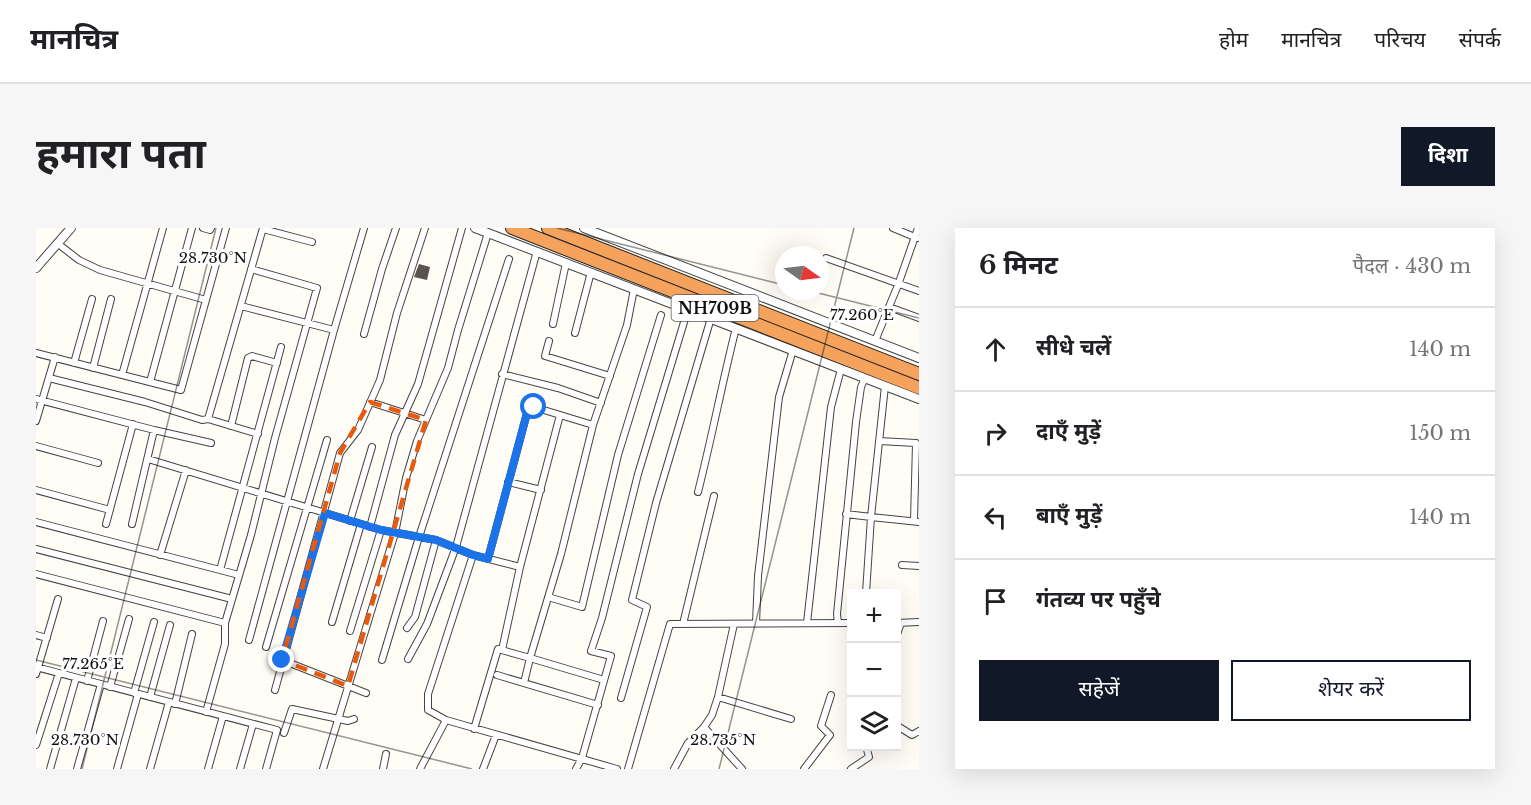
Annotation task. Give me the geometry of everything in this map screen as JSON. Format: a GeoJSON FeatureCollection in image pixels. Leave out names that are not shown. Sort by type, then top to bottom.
{"type":"FeatureCollection","features":[{"type":"Feature","properties":{"kind":"highway","name":"NH709B"},"geometry":{"type":"LineString","coordinates":[[512,228],[919,388]]}},
{"type":"Feature","properties":{"kind":"highway","name":"NH709B"},"geometry":{"type":"LineString","coordinates":[[549,228],[919,374]]}},
{"type":"Feature","properties":{"kind":"street"},"geometry":{"type":"LineString","coordinates":[[36,268],[39,259],[71,228]]}},
{"type":"Feature","properties":{"kind":"street"},"geometry":{"type":"LineString","coordinates":[[122,375],[163,228]]}},
{"type":"Feature","properties":{"kind":"street"},"geometry":{"type":"LineString","coordinates":[[150,382],[192,228]]}},
{"type":"Feature","properties":{"kind":"street"},"geometry":{"type":"LineString","coordinates":[[202,228],[210,230],[211,228]]}},
{"type":"Feature","properties":{"kind":"street"},"geometry":{"type":"LineString","coordinates":[[36,353],[182,390],[226,228]]}},
{"type":"Feature","properties":{"kind":"street"},"geometry":{"type":"LineString","coordinates":[[249,640],[364,228]]}},
{"type":"Feature","properties":{"kind":"street"},"geometry":{"type":"LineString","coordinates":[[364,334],[396,228]]}},
{"type":"Feature","properties":{"kind":"street"},"geometry":{"type":"LineString","coordinates":[[275,690],[340,453],[357,430],[380,380],[397,314],[425,228]]}},
{"type":"Feature","properties":{"kind":"street"},"geometry":{"type":"LineString","coordinates":[[475,228],[486,240],[537,251],[564,269],[591,272],[634,292],[688,309],[919,399]]}},
{"type":"Feature","properties":{"kind":"street"},"geometry":{"type":"LineString","coordinates":[[584,228],[919,358]]}},
{"type":"Feature","properties":{"kind":"street"},"geometry":{"type":"LineString","coordinates":[[893,228],[917,237]]}},
{"type":"Feature","properties":{"kind":"street"},"geometry":{"type":"LineString","coordinates":[[875,341],[917,237],[918,228]]}},
{"type":"Feature","properties":{"kind":"street"},"geometry":{"type":"LineString","coordinates":[[208,419],[263,229],[312,242]]}},
{"type":"Feature","properties":{"kind":"street"},"geometry":{"type":"LineString","coordinates":[[370,527],[395,435],[418,384],[461,231]]}},
{"type":"Feature","properties":{"kind":"street"},"geometry":{"type":"LineString","coordinates":[[323,769],[395,533],[406,478],[426,420],[448,368],[486,240]]}},
{"type":"Feature","properties":{"kind":"street"},"geometry":{"type":"LineString","coordinates":[[57,243],[89,266],[206,300]]}},
{"type":"Feature","properties":{"kind":"street"},"geometry":{"type":"LineString","coordinates":[[408,659],[427,624],[456,547],[537,251]]}},
{"type":"Feature","properties":{"kind":"street"},"geometry":{"type":"LineString","coordinates":[[382,660],[419,537],[510,259]]}},
{"type":"Feature","properties":{"kind":"street"},"geometry":{"type":"LineString","coordinates":[[829,259],[919,291]]}},
{"type":"Feature","properties":{"kind":"street"},"geometry":{"type":"LineString","coordinates":[[206,712],[225,644],[225,623],[317,288],[251,269]]}},
{"type":"Feature","properties":{"kind":"street"},"geometry":{"type":"LineString","coordinates":[[553,324],[564,269]]}},
{"type":"Feature","properties":{"kind":"street"},"geometry":{"type":"LineString","coordinates":[[575,333],[591,272]]}},
{"type":"Feature","properties":{"kind":"street"},"geometry":{"type":"LineString","coordinates":[[524,683],[561,554],[593,425],[627,325],[634,292]]}},
{"type":"Feature","properties":{"kind":"street"},"geometry":{"type":"LineString","coordinates":[[74,363],[92,299]]}},
{"type":"Feature","properties":{"kind":"street"},"geometry":{"type":"LineString","coordinates":[[93,368],[111,299]]}},
{"type":"Feature","properties":{"kind":"street"},"geometry":{"type":"LineString","coordinates":[[241,306],[334,330]]}},
{"type":"Feature","properties":{"kind":"street"},"geometry":{"type":"LineString","coordinates":[[889,307],[919,318]]}},
{"type":"Feature","properties":{"kind":"street"},"geometry":{"type":"LineString","coordinates":[[576,769],[582,758],[611,656],[591,651],[602,618],[638,474],[688,309]]}},
{"type":"Feature","properties":{"kind":"street"},"geometry":{"type":"LineString","coordinates":[[548,597],[582,607],[618,455],[661,315]]}},
{"type":"Feature","properties":{"kind":"street"},"geometry":{"type":"LineString","coordinates":[[621,698],[647,607],[632,600],[657,503],[711,318]]}},
{"type":"Feature","properties":{"kind":"street"},"geometry":{"type":"LineString","coordinates":[[698,492],[736,328]]}},
{"type":"Feature","properties":{"kind":"street"},"geometry":{"type":"LineString","coordinates":[[549,341],[545,356],[610,376]]}},
{"type":"Feature","properties":{"kind":"street"},"geometry":{"type":"LineString","coordinates":[[220,570],[281,347]]}},
{"type":"Feature","properties":{"kind":"street"},"geometry":{"type":"LineString","coordinates":[[756,623],[758,576],[778,397],[793,350]]}},
{"type":"Feature","properties":{"kind":"street"},"geometry":{"type":"LineString","coordinates":[[231,426],[248,358],[252,356],[277,363]]}},
{"type":"Feature","properties":{"kind":"street"},"geometry":{"type":"LineString","coordinates":[[36,418],[39,399],[49,378],[55,357]]}},
{"type":"Feature","properties":{"kind":"street"},"geometry":{"type":"LineString","coordinates":[[807,623],[831,407],[841,369]]}},
{"type":"Feature","properties":{"kind":"street"},"geometry":{"type":"LineString","coordinates":[[502,374],[558,388],[601,403]]}},
{"type":"Feature","properties":{"kind":"street"},"geometry":{"type":"LineString","coordinates":[[49,378],[258,434]]}},
{"type":"Feature","properties":{"kind":"street"},"geometry":{"type":"LineString","coordinates":[[838,623],[856,422],[861,387],[865,378]]}},
{"type":"Feature","properties":{"kind":"street"},"geometry":{"type":"LineString","coordinates":[[866,589],[871,517],[885,386]]}},
{"type":"Feature","properties":{"kind":"street"},"geometry":{"type":"LineString","coordinates":[[39,399],[211,443]]}},
{"type":"Feature","properties":{"kind":"street"},"geometry":{"type":"LineString","coordinates":[[370,402],[426,420]]}},
{"type":"Feature","properties":{"kind":"street"},"geometry":{"type":"LineString","coordinates":[[488,559],[527,413],[534,407],[593,425]]}},
{"type":"Feature","properties":{"kind":"street"},"geometry":{"type":"LineString","coordinates":[[502,650],[520,567],[561,415]]}},
{"type":"Feature","properties":{"kind":"street"},"geometry":{"type":"LineString","coordinates":[[106,524],[133,424]]}},
{"type":"Feature","properties":{"kind":"street"},"geometry":{"type":"LineString","coordinates":[[132,524],[154,430]]}},
{"type":"Feature","properties":{"kind":"street"},"geometry":{"type":"LineString","coordinates":[[266,647],[327,440]]}},
{"type":"Feature","properties":{"kind":"street"},"geometry":{"type":"LineString","coordinates":[[846,514],[916,521],[916,443],[879,441]]}},
{"type":"Feature","properties":{"kind":"street"},"geometry":{"type":"LineString","coordinates":[[36,446],[98,463]]}},
{"type":"Feature","properties":{"kind":"street"},"geometry":{"type":"LineString","coordinates":[[350,521],[372,447]]}},
{"type":"Feature","properties":{"kind":"street"},"geometry":{"type":"LineString","coordinates":[[148,459],[370,527],[436,540],[473,555],[520,567]]}},
{"type":"Feature","properties":{"kind":"street"},"geometry":{"type":"LineString","coordinates":[[160,555],[186,470]]}},
{"type":"Feature","properties":{"kind":"street"},"geometry":{"type":"LineString","coordinates":[[508,482],[540,490]]}},
{"type":"Feature","properties":{"kind":"street"},"geometry":{"type":"LineString","coordinates":[[36,490],[110,510]]}},
{"type":"Feature","properties":{"kind":"street"},"geometry":{"type":"LineString","coordinates":[[683,624],[714,496]]}},
{"type":"Feature","properties":{"kind":"street"},"geometry":{"type":"LineString","coordinates":[[36,522],[239,575]]}},
{"type":"Feature","properties":{"kind":"street"},"geometry":{"type":"LineString","coordinates":[[332,622],[361,524]]}},
{"type":"Feature","properties":{"kind":"street"},"geometry":{"type":"LineString","coordinates":[[350,631],[381,530]]}},
{"type":"Feature","properties":{"kind":"street"},"geometry":{"type":"LineString","coordinates":[[407,628],[415,617],[436,540]]}},
{"type":"Feature","properties":{"kind":"street"},"geometry":{"type":"LineString","coordinates":[[36,549],[232,599]]}},
{"type":"Feature","properties":{"kind":"street"},"geometry":{"type":"LineString","coordinates":[[473,555],[428,694],[428,710],[446,720],[474,729],[617,769]]}},
{"type":"Feature","properties":{"kind":"street"},"geometry":{"type":"LineString","coordinates":[[902,565],[919,566]]}},
{"type":"Feature","properties":{"kind":"street"},"geometry":{"type":"LineString","coordinates":[[36,574],[225,623]]}},
{"type":"Feature","properties":{"kind":"street"},"geometry":{"type":"LineString","coordinates":[[58,599],[37,670],[59,673],[277,730],[266,769]]}},
{"type":"Feature","properties":{"kind":"street"},"geometry":{"type":"LineString","coordinates":[[110,687],[129,619]]}},
{"type":"Feature","properties":{"kind":"street"},"geometry":{"type":"LineString","coordinates":[[87,681],[103,621]]}},
{"type":"Feature","properties":{"kind":"street"},"geometry":{"type":"LineString","coordinates":[[117,769],[154,622]]}},
{"type":"Feature","properties":{"kind":"street"},"geometry":{"type":"LineString","coordinates":[[901,623],[919,622]]}},
{"type":"Feature","properties":{"kind":"street"},"geometry":{"type":"LineString","coordinates":[[628,769],[670,624],[847,623]]}},
{"type":"Feature","properties":{"kind":"street"},"geometry":{"type":"LineString","coordinates":[[674,769],[687,743],[709,721],[718,698],[734,624]]}},
{"type":"Feature","properties":{"kind":"street"},"geometry":{"type":"LineString","coordinates":[[150,697],[170,625]]}},
{"type":"Feature","properties":{"kind":"street"},"geometry":{"type":"LineString","coordinates":[[150,769],[192,634]]}},
{"type":"Feature","properties":{"kind":"street"},"geometry":{"type":"LineString","coordinates":[[36,635],[46,638]]}},
{"type":"Feature","properties":{"kind":"street"},"geometry":{"type":"LineString","coordinates":[[474,729],[498,649],[604,680]]}},
{"type":"Feature","properties":{"kind":"street"},"geometry":{"type":"LineString","coordinates":[[282,660],[366,693]]}},
{"type":"Feature","properties":{"kind":"street"},"geometry":{"type":"LineString","coordinates":[[36,745],[59,673]]}},
{"type":"Feature","properties":{"kind":"street"},"geometry":{"type":"LineString","coordinates":[[497,675],[598,705]]}},
{"type":"Feature","properties":{"kind":"street"},"geometry":{"type":"LineString","coordinates":[[50,769],[76,678]]}},
{"type":"Feature","properties":{"kind":"street"},"geometry":{"type":"LineString","coordinates":[[77,769],[101,684]]}},
{"type":"Feature","properties":{"kind":"street"},"geometry":{"type":"LineString","coordinates":[[804,769],[830,735],[821,726],[831,695]]}},
{"type":"Feature","properties":{"kind":"street"},"geometry":{"type":"LineString","coordinates":[[718,698],[791,719]]}},
{"type":"Feature","properties":{"kind":"street"},"geometry":{"type":"LineString","coordinates":[[285,733],[292,709],[348,721],[354,719]]}},
{"type":"Feature","properties":{"kind":"street"},"geometry":{"type":"LineString","coordinates":[[208,769],[224,716]]}},
{"type":"Feature","properties":{"kind":"street"},"geometry":{"type":"LineString","coordinates":[[420,769],[446,720]]}},
{"type":"Feature","properties":{"kind":"street"},"geometry":{"type":"LineString","coordinates":[[240,769],[253,724]]}},
{"type":"Feature","properties":{"kind":"street"},"geometry":{"type":"LineString","coordinates":[[704,727],[737,768]]}},
{"type":"Feature","properties":{"kind":"street"},"geometry":{"type":"LineString","coordinates":[[901,728],[912,735],[919,731]]}},
{"type":"Feature","properties":{"kind":"street"},"geometry":{"type":"LineString","coordinates":[[483,769],[496,735]]}},
{"type":"Feature","properties":{"kind":"street"},"geometry":{"type":"LineString","coordinates":[[851,769],[869,757],[867,751]]}},
{"type":"Feature","properties":{"kind":"street"},"geometry":{"type":"LineString","coordinates":[[383,769],[386,754]]}},
{"type":"Feature","properties":{"kind":"highlighted area"},"geometry":{"type":"Polygon","coordinates":[[[370,402],[426,420],[348,686],[282,660],[340,453],[370,402]]]}},
{"type":"Feature","properties":{"kind":"building"},"geometry":{"type":"Polygon","coordinates":[[[419,264],[430,267],[427,280],[414,277],[419,264]]]}},
{"type":"Feature","properties":{"kind":"route"},"geometry":{"type":"LineString","coordinates":[[282,660],[325,513],[381,530],[436,540],[488,559],[527,413],[534,407]]}}]}
